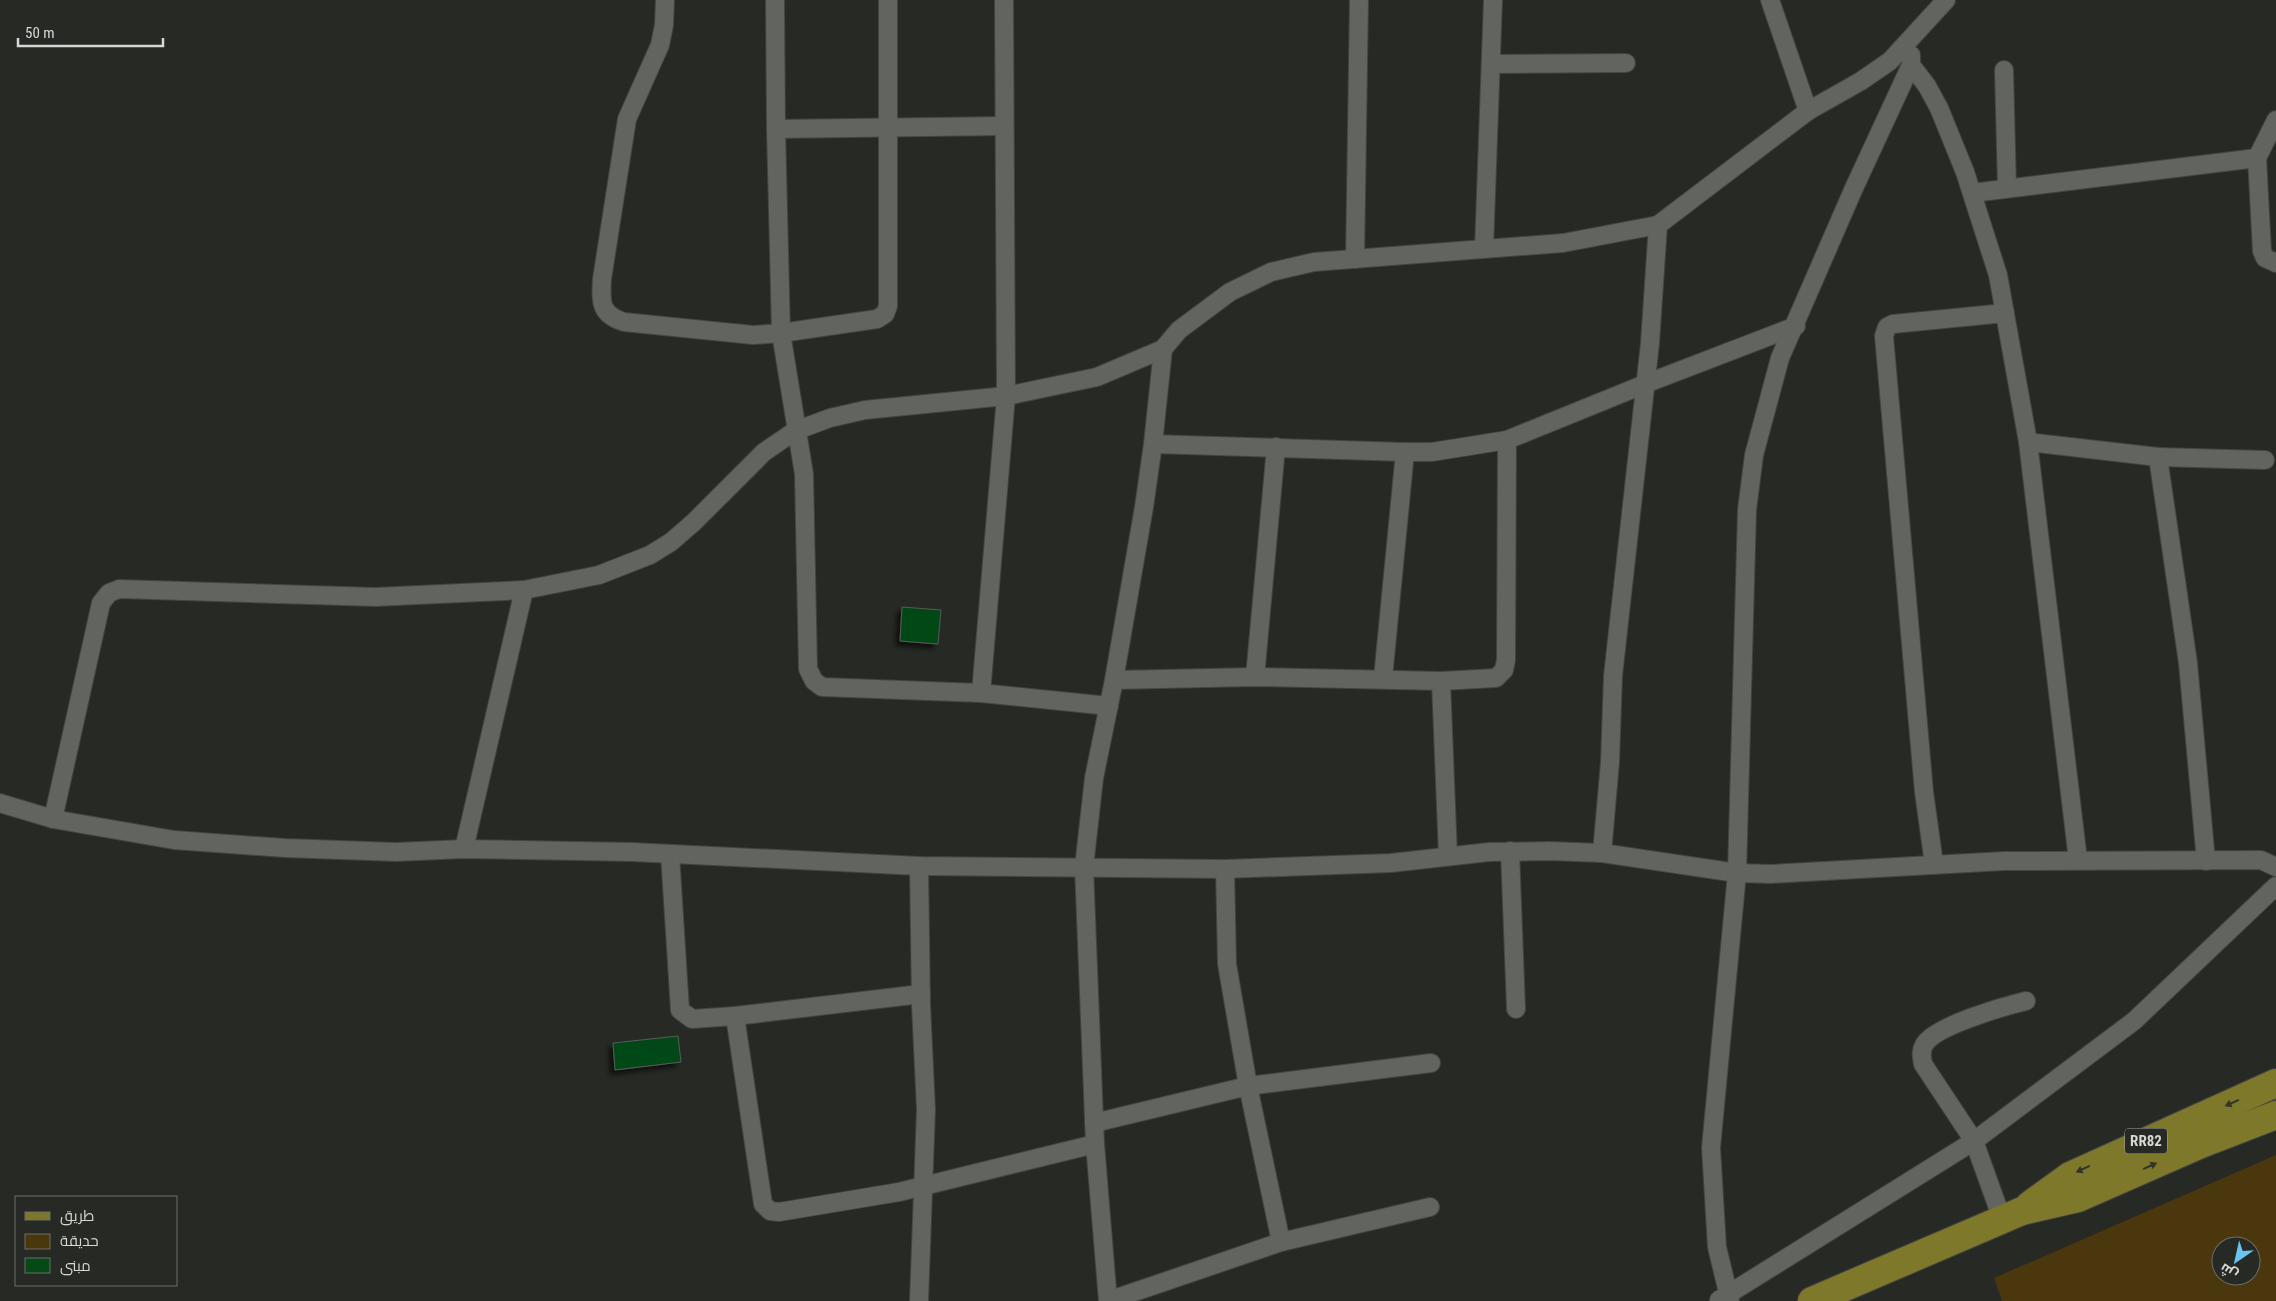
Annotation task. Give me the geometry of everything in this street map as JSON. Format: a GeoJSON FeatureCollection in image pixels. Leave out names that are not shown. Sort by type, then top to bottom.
{"type":"FeatureCollection","features":[{"type":"Feature","properties":{"kind":"main road","name":"RR82"},"geometry":{"type":"LineString","coordinates":[[2012,1215],[2070,1176],[2276,1083]]}},
{"type":"Feature","properties":{"kind":"main road","name":"RR82"},"geometry":{"type":"LineString","coordinates":[[1812,1301],[2012,1215],[2078,1198],[2201,1144],[2276,1115]]}},
{"type":"Feature","properties":{"kind":"street"},"geometry":{"type":"LineString","coordinates":[[665,0],[664,25],[660,45],[627,119],[602,279],[602,302],[607,313],[624,322],[753,334],[781,333],[878,319],[885,314],[888,306],[888,0]]}},
{"type":"Feature","properties":{"kind":"street"},"geometry":{"type":"LineString","coordinates":[[775,0],[781,333],[795,431],[804,474],[808,669],[814,681],[822,687],[982,693],[1109,706]]}},
{"type":"Feature","properties":{"kind":"street"},"geometry":{"type":"LineString","coordinates":[[982,693],[1006,396],[1003,126],[1004,0]]}},
{"type":"Feature","properties":{"kind":"street"},"geometry":{"type":"LineString","coordinates":[[1355,259],[1359,0]]}},
{"type":"Feature","properties":{"kind":"street"},"geometry":{"type":"LineString","coordinates":[[1484,249],[1494,0]]}},
{"type":"Feature","properties":{"kind":"street"},"geometry":{"type":"LineString","coordinates":[[1770,0],[1808,111]]}},
{"type":"Feature","properties":{"kind":"street"},"geometry":{"type":"LineString","coordinates":[[1927,19],[1929,0]]}},
{"type":"Feature","properties":{"kind":"street"},"geometry":{"type":"LineString","coordinates":[[54,819],[101,603],[109,593],[119,589],[128,589],[375,597],[524,590],[599,575],[650,555],[671,542],[694,522],[758,457],[795,431],[830,418],[865,410],[1006,396],[1098,376],[1163,349],[1179,330],[1197,315],[1230,292],[1271,272],[1314,262],[1563,243],[1658,225],[1808,111],[1875,72],[1897,54],[1946,0]]}},
{"type":"Feature","properties":{"kind":"street"},"geometry":{"type":"LineString","coordinates":[[1910,39],[1911,65],[1854,188],[1796,326],[1780,358],[1754,455],[1747,510],[1737,873],[1711,1148],[1717,1247],[1725,1300],[1974,1141],[2134,1021],[2276,886]]}},
{"type":"Feature","properties":{"kind":"street"},"geometry":{"type":"LineString","coordinates":[[1491,64],[1626,63]]}},
{"type":"Feature","properties":{"kind":"street"},"geometry":{"type":"LineString","coordinates":[[1911,65],[1927,86],[1939,108],[1972,193],[1998,275],[2028,442],[2078,860]]}},
{"type":"Feature","properties":{"kind":"street"},"geometry":{"type":"LineString","coordinates":[[2004,70],[2007,188]]}},
{"type":"Feature","properties":{"kind":"street"},"geometry":{"type":"LineString","coordinates":[[2276,120],[2257,158],[2262,251],[2264,258],[2276,263]]}},
{"type":"Feature","properties":{"kind":"street"},"geometry":{"type":"LineString","coordinates":[[776,129],[1003,126]]}},
{"type":"Feature","properties":{"kind":"street"},"geometry":{"type":"LineString","coordinates":[[1972,193],[2257,158]]}},
{"type":"Feature","properties":{"kind":"street"},"geometry":{"type":"LineString","coordinates":[[1602,853],[1610,762],[1612,676],[1645,384],[1658,225]]}},
{"type":"Feature","properties":{"kind":"street"},"geometry":{"type":"LineString","coordinates":[[1934,864],[1924,792],[1884,336],[1887,327],[1893,324],[2005,313]]}},
{"type":"Feature","properties":{"kind":"street"},"geometry":{"type":"LineString","coordinates":[[1153,444],[1432,452],[1507,440],[1796,326]]}},
{"type":"Feature","properties":{"kind":"street"},"geometry":{"type":"LineString","coordinates":[[1163,349],[1153,444],[1114,680],[1094,778],[1084,867],[1095,1144],[1108,1301],[1282,1242],[1430,1207]]}},
{"type":"Feature","properties":{"kind":"street"},"geometry":{"type":"LineString","coordinates":[[1114,680],[1254,677],[1383,678],[1441,681],[1496,678],[1504,670],[1506,660],[1507,440]]}},
{"type":"Feature","properties":{"kind":"street"},"geometry":{"type":"LineString","coordinates":[[2028,442],[2158,457],[2265,460]]}},
{"type":"Feature","properties":{"kind":"street"},"geometry":{"type":"LineString","coordinates":[[1254,677],[1276,447]]}},
{"type":"Feature","properties":{"kind":"street"},"geometry":{"type":"LineString","coordinates":[[1383,678],[1405,452]]}},
{"type":"Feature","properties":{"kind":"street"},"geometry":{"type":"LineString","coordinates":[[2158,457],[2188,663],[2206,861]]}},
{"type":"Feature","properties":{"kind":"street"},"geometry":{"type":"LineString","coordinates":[[464,849],[524,590]]}},
{"type":"Feature","properties":{"kind":"street"},"geometry":{"type":"LineString","coordinates":[[1441,681],[1448,856]]}},
{"type":"Feature","properties":{"kind":"street"},"geometry":{"type":"LineString","coordinates":[[0,803],[54,819],[174,840],[396,852],[464,849],[670,854],[920,866],[1225,868],[1391,863],[1510,851],[1602,853],[1737,873],[1780,873],[1934,864],[2078,860],[2261,860],[2276,867]]}},
{"type":"Feature","properties":{"kind":"street"},"geometry":{"type":"LineString","coordinates":[[1510,851],[1516,1010]]}},
{"type":"Feature","properties":{"kind":"street"},"geometry":{"type":"LineString","coordinates":[[670,854],[680,1010],[692,1020],[921,994]]}},
{"type":"Feature","properties":{"kind":"street"},"geometry":{"type":"LineString","coordinates":[[919,1301],[926,1109],[921,994],[920,866]]}},
{"type":"Feature","properties":{"kind":"street"},"geometry":{"type":"LineString","coordinates":[[1225,868],[1228,964],[1248,1086],[1282,1242]]}},
{"type":"Feature","properties":{"kind":"street"},"geometry":{"type":"LineString","coordinates":[[2012,1215],[1974,1141],[1923,1064],[1921,1053],[1925,1043],[1931,1037],[1972,1017],[2026,1001]]}},
{"type":"Feature","properties":{"kind":"street"},"geometry":{"type":"LineString","coordinates":[[735,1016],[763,1204],[770,1211],[779,1212],[898,1192],[1095,1144]]}},
{"type":"Feature","properties":{"kind":"street"},"geometry":{"type":"LineString","coordinates":[[1094,1122],[1248,1086],[1431,1063]]}},
{"type":"Feature","properties":{"kind":"green space"},"geometry":{"type":"Polygon","coordinates":[[[2276,1155],[2276,1301],[2002,1301],[1994,1278],[2276,1155]]]}},
{"type":"Feature","properties":{"kind":"building"},"geometry":{"type":"Polygon","coordinates":[[[902,607],[941,610],[938,644],[900,641],[902,607]]]}},
{"type":"Feature","properties":{"kind":"building"},"geometry":{"type":"Polygon","coordinates":[[[678,1036],[681,1062],[615,1070],[613,1043],[678,1036]]]}}]}
